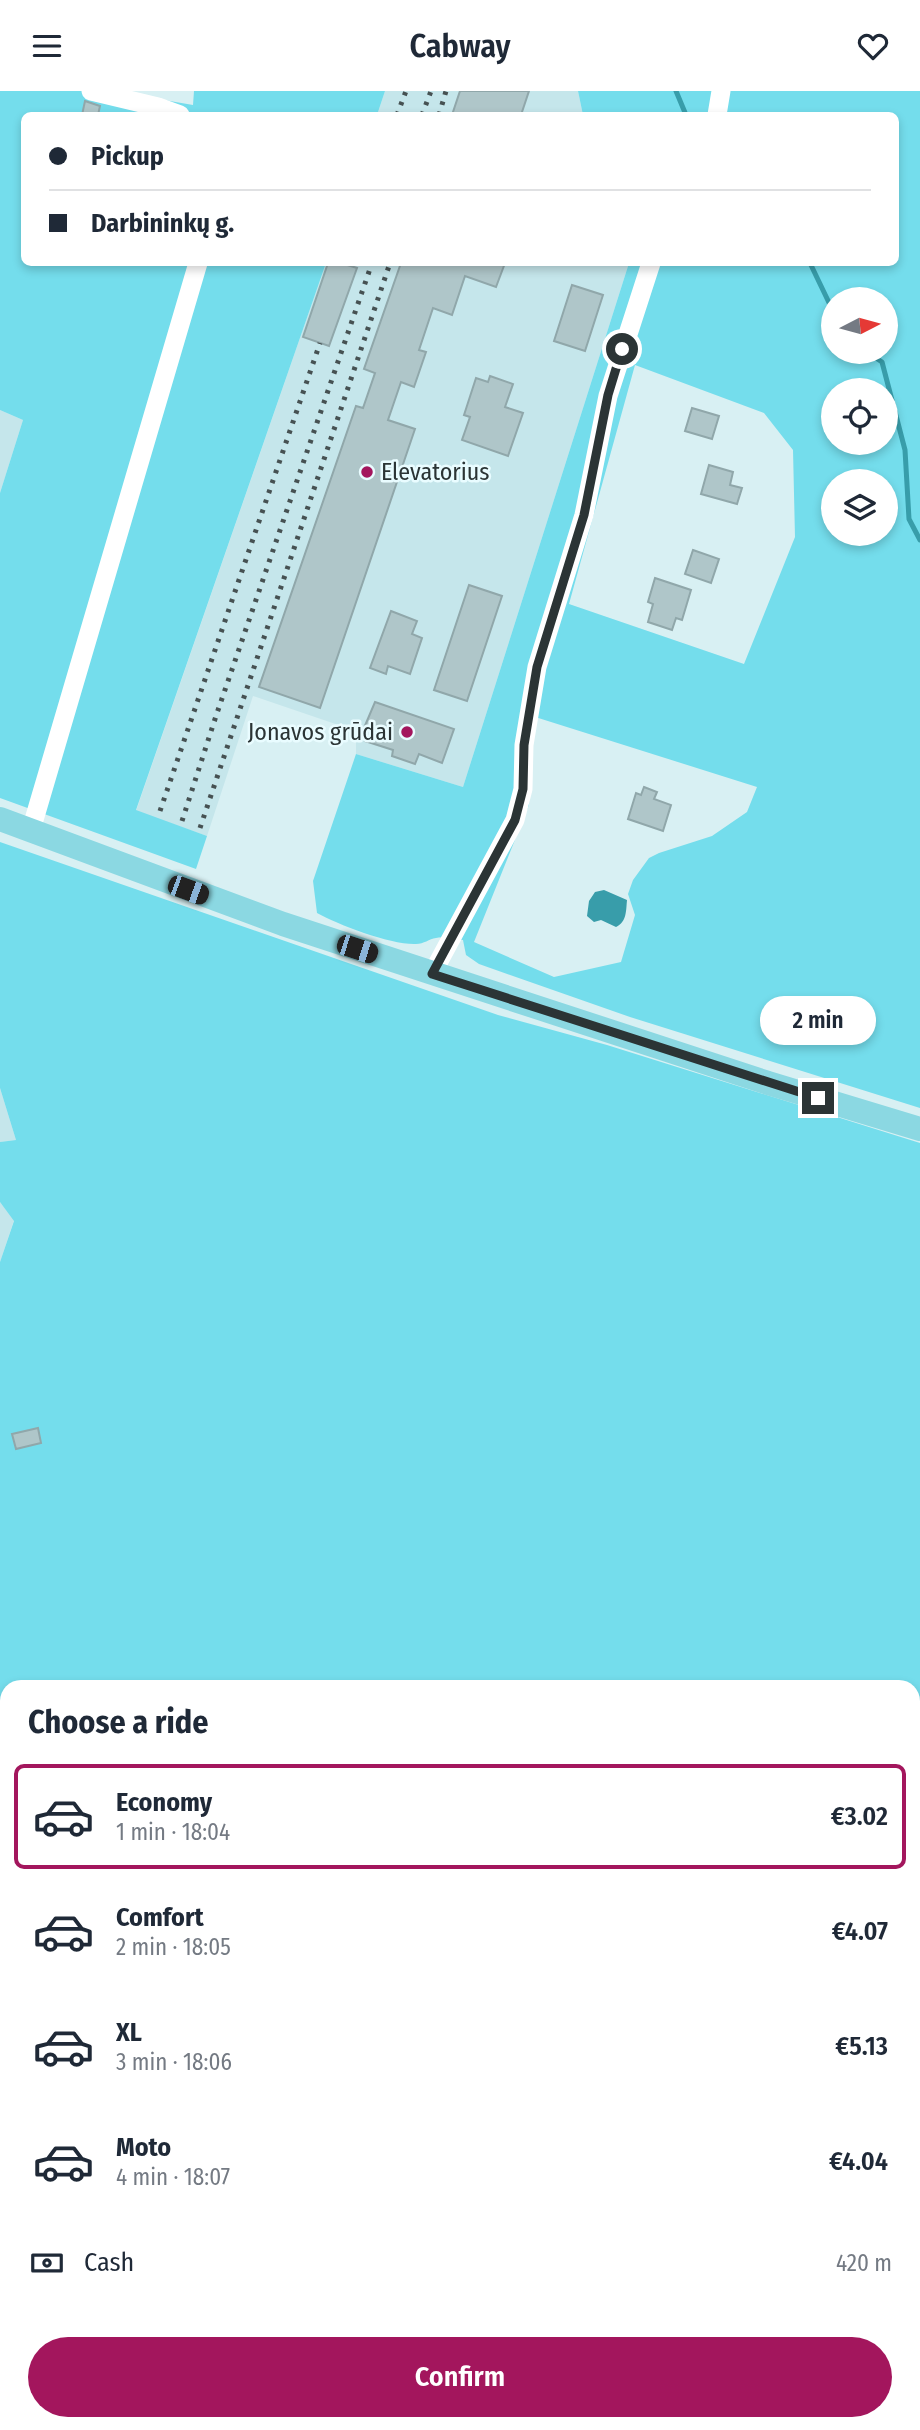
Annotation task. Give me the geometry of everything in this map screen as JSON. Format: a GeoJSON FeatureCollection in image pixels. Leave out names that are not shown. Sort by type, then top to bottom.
{"type":"FeatureCollection","features":[{"type":"Feature","properties":{"kind":"main road"},"geometry":{"type":"LineString","coordinates":[[0,819],[271,920],[768,1083],[920,1129]]}},
{"type":"Feature","properties":{"kind":"street"},"geometry":{"type":"LineString","coordinates":[[91,91],[172,112]]}},
{"type":"Feature","properties":{"kind":"street"},"geometry":{"type":"LineString","coordinates":[[718,112],[721,91]]}},
{"type":"Feature","properties":{"kind":"street"},"geometry":{"type":"LineString","coordinates":[[31,830],[197,266]]}},
{"type":"Feature","properties":{"kind":"street"},"geometry":{"type":"LineString","coordinates":[[432,974],[515,820],[523,789],[524,745],[537,667],[584,515],[608,395],[650,266]]}},
{"type":"Feature","properties":{"kind":"shaded area"},"geometry":{"type":"Polygon","coordinates":[[[0,91],[112,91],[193,105],[194,91],[385,91],[378,112],[21,112],[21,266],[325,266],[136,810],[207,836],[196,869],[0,798],[0,493],[23,420],[0,410],[0,91]]]}},
{"type":"Feature","properties":{"kind":"shaded area"},"geometry":{"type":"Polygon","coordinates":[[[385,91],[578,91],[582,112],[378,112],[385,91]]]}},
{"type":"Feature","properties":{"kind":"shaded area"},"geometry":{"type":"Polygon","coordinates":[[[578,91],[920,91],[920,1108],[630,1017],[479,964],[466,955],[463,940],[439,937],[416,944],[393,941],[351,928],[317,913],[313,881],[356,754],[463,787],[628,266],[899,266],[899,112],[582,112],[578,91]],[[635,365],[569,604],[744,664],[795,537],[793,450],[764,413],[635,365]],[[532,716],[529,805],[474,942],[554,977],[621,962],[635,915],[628,894],[633,880],[649,858],[712,836],[747,812],[757,787],[532,716]]]}},
{"type":"Feature","properties":{"kind":"shaded area"},"geometry":{"type":"Polygon","coordinates":[[[325,266],[628,266],[463,787],[356,754],[356,731],[253,696],[207,836],[136,811],[325,266]]]}},
{"type":"Feature","properties":{"kind":"shaded area"},"geometry":{"type":"Polygon","coordinates":[[[0,410],[23,420],[0,493],[0,410]]]}},
{"type":"Feature","properties":{"kind":"shaded area"},"geometry":{"type":"Polygon","coordinates":[[[0,842],[498,1015],[607,1045],[920,1143],[920,1680],[0,1680],[0,1262],[14,1221],[0,1202],[0,1142],[16,1140],[0,1088],[0,842]]]}},
{"type":"Feature","properties":{"kind":"shaded area"},"geometry":{"type":"Polygon","coordinates":[[[604,890],[627,900],[624,919],[616,927],[601,920],[594,922],[587,916],[589,901],[595,892],[604,890]]]}},
{"type":"Feature","properties":{"kind":"shaded area"},"geometry":{"type":"Polygon","coordinates":[[[0,1088],[16,1140],[0,1142],[0,1088]]]}},
{"type":"Feature","properties":{"kind":"shaded area"},"geometry":{"type":"Polygon","coordinates":[[[0,1202],[14,1220],[0,1262],[0,1202]]]}},
{"type":"Feature","properties":{"kind":"building"},"geometry":{"type":"Polygon","coordinates":[[[460,91],[529,91],[522,112],[453,112],[460,91]]]}},
{"type":"Feature","properties":{"kind":"building"},"geometry":{"type":"Polygon","coordinates":[[[85,101],[100,106],[99,112],[83,112],[85,101]]]}},
{"type":"Feature","properties":{"kind":"building"},"geometry":{"type":"Polygon","coordinates":[[[327,266],[357,268],[329,346],[303,337],[327,266]]]}},
{"type":"Feature","properties":{"kind":"building","name":"Elevatorius"},"geometry":{"type":"Polygon","coordinates":[[[400,266],[504,266],[496,287],[465,276],[452,315],[433,308],[419,350],[426,352],[414,387],[401,382],[388,420],[415,429],[320,708],[259,687],[356,406],[363,408],[375,373],[364,369],[400,266]]]}},
{"type":"Feature","properties":{"kind":"building"},"geometry":{"type":"Polygon","coordinates":[[[572,285],[603,295],[585,351],[554,341],[572,285]]]}},
{"type":"Feature","properties":{"kind":"building"},"geometry":{"type":"Polygon","coordinates":[[[490,376],[513,384],[505,407],[523,413],[508,456],[462,440],[470,417],[464,415],[476,378],[488,382],[490,376]]]}},
{"type":"Feature","properties":{"kind":"building"},"geometry":{"type":"Polygon","coordinates":[[[692,408],[719,416],[712,439],[685,431],[692,408]]]}},
{"type":"Feature","properties":{"kind":"building"},"geometry":{"type":"Polygon","coordinates":[[[709,465],[733,472],[730,485],[742,488],[737,504],[701,494],[709,465]]]}},
{"type":"Feature","properties":{"kind":"building"},"geometry":{"type":"Polygon","coordinates":[[[693,550],[719,559],[711,583],[685,574],[693,550]]]}},
{"type":"Feature","properties":{"kind":"building"},"geometry":{"type":"Polygon","coordinates":[[[655,578],[691,590],[682,620],[676,618],[672,630],[648,622],[653,604],[648,602],[655,578]]]}},
{"type":"Feature","properties":{"kind":"building"},"geometry":{"type":"Polygon","coordinates":[[[469,585],[502,596],[467,701],[434,690],[469,585]]]}},
{"type":"Feature","properties":{"kind":"building"},"geometry":{"type":"Polygon","coordinates":[[[391,611],[417,621],[412,634],[422,638],[410,674],[388,666],[386,674],[370,668],[391,611]]]}},
{"type":"Feature","properties":{"kind":"building","name":"Jonavos grūdai"},"geometry":{"type":"Polygon","coordinates":[[[375,702],[454,729],[442,763],[419,754],[415,764],[392,756],[393,750],[365,741],[366,737],[361,735],[375,702]]]}},
{"type":"Feature","properties":{"kind":"building"},"geometry":{"type":"Polygon","coordinates":[[[644,787],[657,792],[654,799],[671,805],[663,831],[628,819],[636,793],[641,795],[644,787]]]}},
{"type":"Feature","properties":{"kind":"building"},"geometry":{"type":"Polygon","coordinates":[[[38,1428],[41,1443],[16,1449],[12,1434],[38,1428]]]}},
{"type":"Feature","properties":{"kind":"waterway"},"geometry":{"type":"LineString","coordinates":[[676,91],[685,112]]}},
{"type":"Feature","properties":{"kind":"waterway"},"geometry":{"type":"LineString","coordinates":[[811,266],[822,287]]}},
{"type":"Feature","properties":{"kind":"waterway"},"geometry":{"type":"LineString","coordinates":[[883,364],[905,450],[909,519],[920,540]]}},
{"type":"Feature","properties":{"kind":"railway"},"geometry":{"type":"LineString","coordinates":[[398,112],[406,91]]}},
{"type":"Feature","properties":{"kind":"railway"},"geometry":{"type":"LineString","coordinates":[[423,112],[431,91]]}},
{"type":"Feature","properties":{"kind":"railway"},"geometry":{"type":"LineString","coordinates":[[440,112],[446,91]]}},
{"type":"Feature","properties":{"kind":"railway"},"geometry":{"type":"LineString","coordinates":[[182,821],[371,266]]}},
{"type":"Feature","properties":{"kind":"railway"},"geometry":{"type":"LineString","coordinates":[[200,828],[389,266]]}},
{"type":"Feature","properties":{"kind":"railway"},"geometry":{"type":"LineString","coordinates":[[160,811],[320,343]]}},
{"type":"Feature","properties":{"kind":"place","name":"Elevatorius"},"geometry":{"type":"Point","coordinates":[367,472]}},
{"type":"Feature","properties":{"kind":"place","name":"Jonavos grūdai"},"geometry":{"type":"Point","coordinates":[407,732]}},
{"type":"Feature","properties":{"kind":"route"},"geometry":{"type":"LineString","coordinates":[[622,349],[608,395],[584,515],[537,667],[524,745],[523,789],[515,820],[432,974],[818,1098]]}}]}
